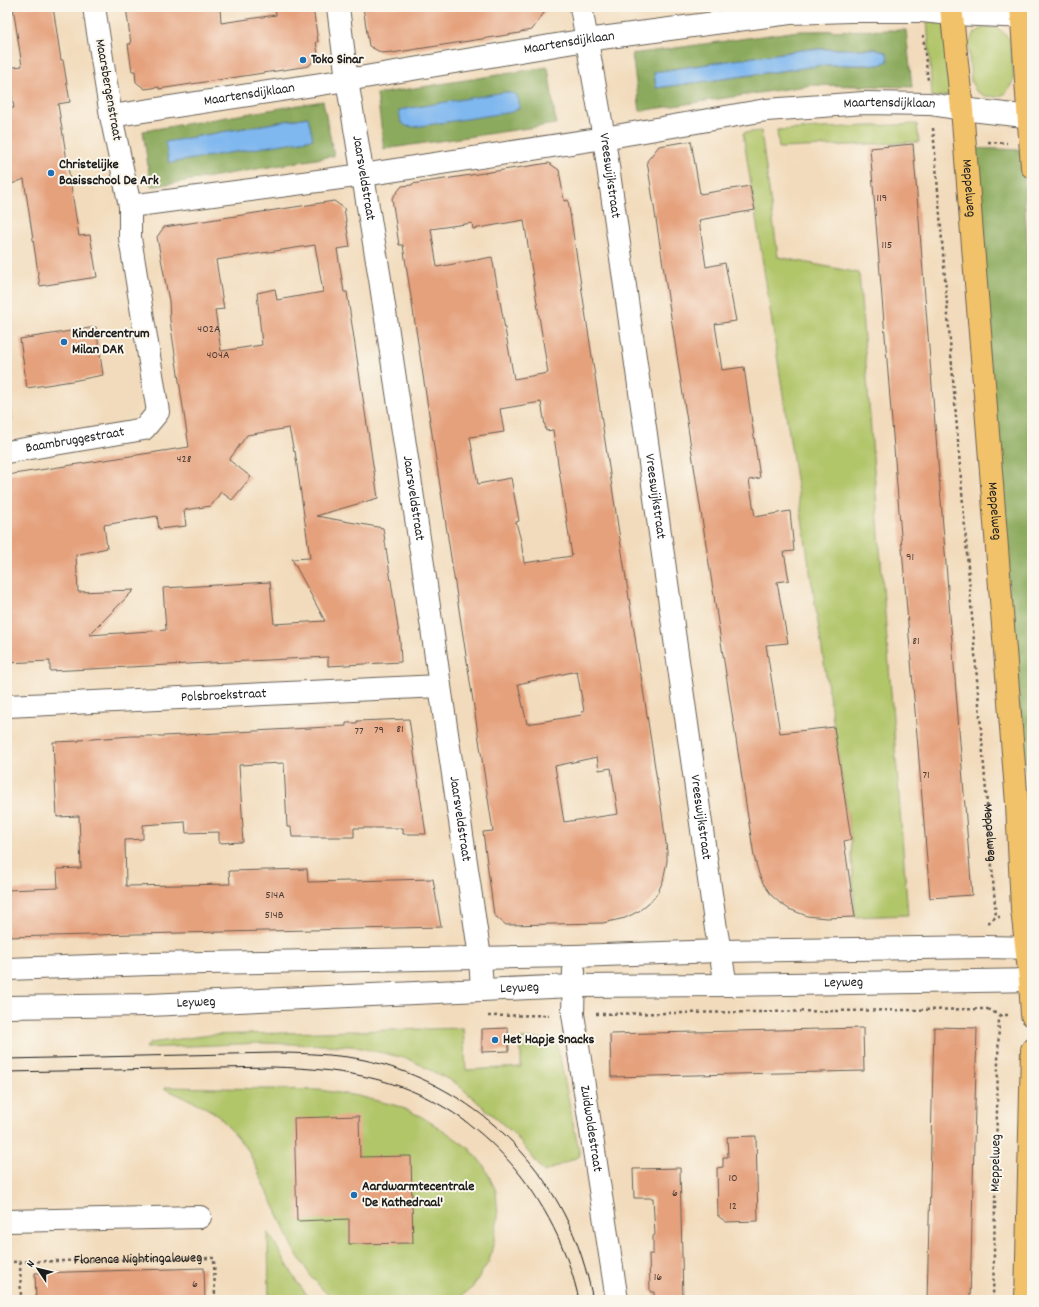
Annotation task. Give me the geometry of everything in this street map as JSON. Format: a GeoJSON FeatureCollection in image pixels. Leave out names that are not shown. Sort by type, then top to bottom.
{"type":"FeatureCollection","features":[{"type":"Feature","properties":{"kind":"main road","name":"Meppelweg"},"geometry":{"type":"LineString","coordinates":[[952,10],[962,109],[1017,804],[1022,909],[1029,948],[1032,1015]]}},
{"type":"Feature","properties":{"kind":"main road"},"geometry":{"type":"LineString","coordinates":[[1025,14],[1032,167]]}},
{"type":"Feature","properties":{"kind":"main road"},"geometry":{"type":"LineString","coordinates":[[1026,1300],[1032,1050]]}},
{"type":"Feature","properties":{"kind":"street","name":"Maarsbergenstraat"},"geometry":{"type":"LineString","coordinates":[[94,7],[111,116],[130,206],[130,238],[158,412],[144,429]]}},
{"type":"Feature","properties":{"kind":"street","name":"Jaarsveldstraat"},"geometry":{"type":"LineString","coordinates":[[338,7],[347,80],[425,578],[480,957],[482,990]]}},
{"type":"Feature","properties":{"kind":"street","name":"Vreeswijkstraat"},"geometry":{"type":"LineString","coordinates":[[581,7],[604,138],[726,985]]}},
{"type":"Feature","properties":{"kind":"street","name":"Maartensdijklaan"},"geometry":{"type":"LineString","coordinates":[[111,116],[347,80],[586,40],[790,13],[952,10],[1025,14]]}},
{"type":"Feature","properties":{"kind":"street","name":"Maartensdijklaan"},"geometry":{"type":"LineString","coordinates":[[130,206],[363,175],[604,138],[766,110],[864,103],[930,104],[1030,117]]}},
{"type":"Feature","properties":{"kind":"street","name":"Baambruggestraat"},"geometry":{"type":"LineString","coordinates":[[7,452],[144,429]]}},
{"type":"Feature","properties":{"kind":"street","name":"Polsbroekstraat"},"geometry":{"type":"LineString","coordinates":[[7,706],[440,686]]}},
{"type":"Feature","properties":{"kind":"street"},"geometry":{"type":"LineString","coordinates":[[7,969],[575,956],[720,951],[985,947],[1029,948]]}},
{"type":"Feature","properties":{"kind":"street","name":"Zuidwoldestraat"},"geometry":{"type":"LineString","coordinates":[[575,956],[572,1014],[617,1300]]}},
{"type":"Feature","properties":{"kind":"street","name":"Leyweg"},"geometry":{"type":"LineString","coordinates":[[7,1007],[149,1005],[573,986],[1031,980]]}},
{"type":"Feature","properties":{"kind":"street"},"geometry":{"type":"LineString","coordinates":[[7,1221],[200,1218]]}},
{"type":"Feature","properties":{"kind":"path","name":"Meppelweg"},"geometry":{"type":"LineString","coordinates":[[921,11],[935,141],[996,917]]}},
{"type":"Feature","properties":{"kind":"path","name":"Meppelweg"},"geometry":{"type":"LineString","coordinates":[[988,1008],[999,1015],[993,1300]]}},
{"type":"Feature","properties":{"kind":"path","name":"Leyweg"},"geometry":{"type":"LineString","coordinates":[[482,1016],[988,1008]]}},
{"type":"Feature","properties":{"kind":"path","name":"Florence Nightingaleweg"},"geometry":{"type":"LineString","coordinates":[[7,1262],[214,1258],[215,1300]]}},
{"type":"Feature","properties":{"kind":"path"},"geometry":{"type":"LineString","coordinates":[[20,1262],[21,1300]]}},
{"type":"Feature","properties":{"kind":"green space"},"geometry":{"type":"Polygon","coordinates":[[[927,18],[944,21],[950,90],[947,96],[932,97],[927,18]]]}},
{"type":"Feature","properties":{"kind":"green space"},"geometry":{"type":"Polygon","coordinates":[[[984,27],[995,27],[1002,31],[1010,39],[1014,80],[1006,93],[998,97],[985,96],[976,91],[971,81],[968,43],[975,33],[984,27]]]}},
{"type":"Feature","properties":{"kind":"green space"},"geometry":{"type":"Polygon","coordinates":[[[906,30],[912,87],[812,85],[640,111],[632,54],[798,31],[906,30]],[[809,49],[654,72],[656,88],[824,65],[879,65],[887,53],[877,49],[809,49]]]}},
{"type":"Feature","properties":{"kind":"green space"},"geometry":{"type":"Polygon","coordinates":[[[548,67],[556,124],[384,149],[377,94],[548,67]]]}},
{"type":"Feature","properties":{"kind":"green space"},"geometry":{"type":"Polygon","coordinates":[[[323,101],[334,156],[151,187],[143,131],[323,101]],[[307,117],[166,142],[169,162],[312,139],[307,117]]]}},
{"type":"Feature","properties":{"kind":"green space"},"geometry":{"type":"Polygon","coordinates":[[[917,124],[919,142],[779,148],[777,130],[917,124]]]}},
{"type":"Feature","properties":{"kind":"green space"},"geometry":{"type":"Polygon","coordinates":[[[761,131],[778,257],[859,273],[908,915],[855,917],[851,839],[743,133],[761,131]]]}},
{"type":"Feature","properties":{"kind":"green space"},"geometry":{"type":"Polygon","coordinates":[[[968,148],[1026,150],[1024,190],[1032,326],[1032,769],[1025,770],[968,148]]]}},
{"type":"Feature","properties":{"kind":"green space"},"geometry":{"type":"Polygon","coordinates":[[[7,384],[12,420],[7,421],[7,384]]]}},
{"type":"Feature","properties":{"kind":"green space"},"geometry":{"type":"Polygon","coordinates":[[[463,1028],[466,1070],[521,1067],[521,1039],[556,1039],[580,1156],[544,1172],[514,1134],[457,1084],[409,1059],[352,1046],[261,1043],[145,1048],[150,1043],[210,1035],[463,1028]]]}},
{"type":"Feature","properties":{"kind":"green space"},"geometry":{"type":"Polygon","coordinates":[[[165,1087],[319,1090],[358,1096],[398,1106],[422,1117],[470,1149],[484,1166],[496,1191],[498,1217],[489,1261],[472,1288],[456,1300],[335,1300],[323,1290],[310,1275],[296,1253],[248,1150],[218,1115],[201,1105],[165,1089],[165,1087]]]}},
{"type":"Feature","properties":{"kind":"green space"},"geometry":{"type":"Polygon","coordinates":[[[268,1232],[298,1283],[311,1300],[269,1300],[268,1232]]]}},
{"type":"Feature","properties":{"kind":"water"},"geometry":{"type":"Polygon","coordinates":[[[809,49],[877,49],[887,53],[888,61],[879,65],[824,65],[656,88],[654,72],[809,49]]]}},
{"type":"Feature","properties":{"kind":"water"},"geometry":{"type":"Polygon","coordinates":[[[505,92],[516,94],[519,101],[519,108],[512,112],[414,127],[406,126],[401,122],[399,110],[505,92]]]}},
{"type":"Feature","properties":{"kind":"water"},"geometry":{"type":"Polygon","coordinates":[[[308,117],[313,139],[169,163],[165,142],[308,117]]]}},
{"type":"Feature","properties":{"kind":"building"},"geometry":{"type":"Polygon","coordinates":[[[13,7],[53,7],[61,60],[63,60],[70,102],[58,104],[79,236],[90,235],[97,277],[40,286],[24,179],[7,186],[7,108],[14,108],[7,68],[22,66],[13,7]]]}},
{"type":"Feature","properties":{"kind":"building"},"geometry":{"type":"Polygon","coordinates":[[[126,7],[220,7],[221,23],[276,15],[275,7],[313,7],[318,42],[316,42],[318,54],[309,66],[159,89],[159,87],[145,89],[136,82],[135,71],[132,71],[128,44],[131,44],[126,7]]]}},
{"type":"Feature","properties":{"kind":"building"},"geometry":{"type":"Polygon","coordinates":[[[363,7],[548,7],[532,30],[392,53],[382,53],[369,46],[363,7]]]}},
{"type":"Feature","properties":{"kind":"building"},"geometry":{"type":"Polygon","coordinates":[[[691,141],[700,194],[750,186],[755,210],[699,220],[706,267],[725,263],[736,321],[715,324],[722,370],[744,367],[760,478],[749,480],[755,517],[790,511],[794,551],[784,552],[789,580],[777,582],[788,643],[766,645],[780,733],[834,727],[851,839],[844,841],[855,917],[826,918],[807,916],[789,909],[772,896],[763,883],[754,856],[647,161],[659,146],[691,141]]]}},
{"type":"Feature","properties":{"kind":"building"},"geometry":{"type":"Polygon","coordinates":[[[913,144],[972,895],[930,898],[870,148],[913,144]]]}},
{"type":"Feature","properties":{"kind":"building"},"geometry":{"type":"Polygon","coordinates":[[[549,163],[559,170],[564,201],[568,200],[667,851],[667,861],[663,881],[658,892],[653,899],[639,911],[625,918],[603,923],[506,925],[494,915],[483,832],[493,831],[403,245],[399,245],[392,198],[402,186],[549,163]],[[524,220],[473,229],[472,223],[431,229],[437,267],[492,257],[514,379],[548,373],[524,220]],[[541,402],[500,409],[504,432],[470,437],[478,484],[511,478],[519,521],[516,522],[521,541],[524,563],[572,556],[553,430],[546,431],[541,402]],[[577,671],[518,684],[527,724],[582,715],[581,712],[584,711],[577,671]],[[597,757],[555,766],[564,822],[618,814],[611,768],[599,770],[597,757]]]}},
{"type":"Feature","properties":{"kind":"building"},"geometry":{"type":"Polygon","coordinates":[[[334,201],[344,208],[350,247],[337,249],[344,292],[347,292],[378,498],[316,516],[383,528],[400,641],[401,662],[328,666],[328,657],[50,671],[50,661],[7,663],[7,475],[189,447],[170,321],[169,301],[157,237],[164,227],[334,201]],[[315,245],[216,260],[224,309],[215,310],[221,351],[262,345],[257,293],[275,289],[277,300],[323,292],[315,245]],[[289,428],[247,435],[229,460],[251,477],[232,500],[221,492],[211,506],[184,510],[186,526],[159,529],[157,516],[104,525],[107,548],[76,555],[78,592],[134,590],[89,635],[166,630],[163,588],[270,582],[274,624],[325,621],[292,559],[310,558],[295,451],[294,452],[289,428]]]}},
{"type":"Feature","properties":{"kind":"building"},"geometry":{"type":"Polygon","coordinates":[[[96,327],[103,375],[27,388],[20,339],[96,327]]]}},
{"type":"Feature","properties":{"kind":"building"},"geometry":{"type":"Polygon","coordinates":[[[409,719],[426,834],[403,834],[403,828],[354,828],[354,837],[292,837],[291,827],[287,827],[284,763],[239,765],[243,842],[219,843],[219,832],[186,833],[185,822],[143,825],[143,839],[125,840],[126,886],[230,884],[229,871],[307,869],[308,882],[433,879],[441,927],[7,937],[7,890],[58,888],[57,869],[81,868],[79,816],[57,817],[53,742],[132,736],[164,736],[346,726],[346,723],[357,723],[357,721],[409,719]]]}},
{"type":"Feature","properties":{"kind":"building"},"geometry":{"type":"Polygon","coordinates":[[[934,1027],[977,1028],[970,1300],[927,1300],[934,1027]]]}},
{"type":"Feature","properties":{"kind":"building","name":"Het Hapje Snacks"},"geometry":{"type":"Polygon","coordinates":[[[508,1028],[509,1051],[482,1052],[482,1029],[508,1028]]]}},
{"type":"Feature","properties":{"kind":"building"},"geometry":{"type":"Polygon","coordinates":[[[863,1028],[864,1071],[611,1077],[610,1034],[863,1028]]]}},
{"type":"Feature","properties":{"kind":"building","name":"Aardwarmtecentrale 'De Kathedraal'"},"geometry":{"type":"Polygon","coordinates":[[[359,1116],[360,1157],[411,1156],[413,1243],[349,1244],[349,1219],[297,1221],[294,1118],[359,1116]]]}},
{"type":"Feature","properties":{"kind":"building"},"geometry":{"type":"Polygon","coordinates":[[[756,1136],[758,1221],[726,1222],[718,1216],[717,1168],[723,1167],[723,1157],[728,1157],[727,1137],[756,1136]]]}},
{"type":"Feature","properties":{"kind":"building"},"geometry":{"type":"Polygon","coordinates":[[[680,1168],[683,1300],[654,1300],[654,1292],[650,1292],[649,1254],[653,1254],[653,1236],[655,1235],[653,1198],[634,1198],[633,1169],[680,1168]]]}},
{"type":"Feature","properties":{"kind":"building"},"geometry":{"type":"Polygon","coordinates":[[[204,1268],[205,1300],[36,1300],[35,1273],[204,1268]]]}},
{"type":"Feature","properties":{"kind":"tram line"},"geometry":{"type":"LineString","coordinates":[[7,1059],[302,1053],[348,1057],[382,1064],[415,1076],[446,1091],[475,1110],[501,1132],[525,1156],[546,1184],[569,1224],[582,1256],[593,1300]]}},
{"type":"Feature","properties":{"kind":"tram line"},"geometry":{"type":"LineString","coordinates":[[7,1072],[272,1067],[300,1068],[342,1072],[383,1081],[420,1094],[453,1113],[484,1136],[511,1163],[534,1194],[553,1227],[568,1263],[579,1300]]}},
{"type":"Feature","properties":{"kind":"place","name":"Toko Sinar"},"geometry":{"type":"Point","coordinates":[303,60]}},
{"type":"Feature","properties":{"kind":"place","name":"Christelijke Basisschool De Ark"},"geometry":{"type":"Point","coordinates":[51,173]}},
{"type":"Feature","properties":{"kind":"place","name":"Kindercentrum Milan DAK"},"geometry":{"type":"Point","coordinates":[64,342]}},
{"type":"Feature","properties":{"kind":"place","name":"Het Hapje Snacks"},"geometry":{"type":"Point","coordinates":[495,1040]}},
{"type":"Feature","properties":{"kind":"place","name":"Aardwarmtecentrale 'De Kathedraal'"},"geometry":{"type":"Point","coordinates":[354,1195]}}]}
